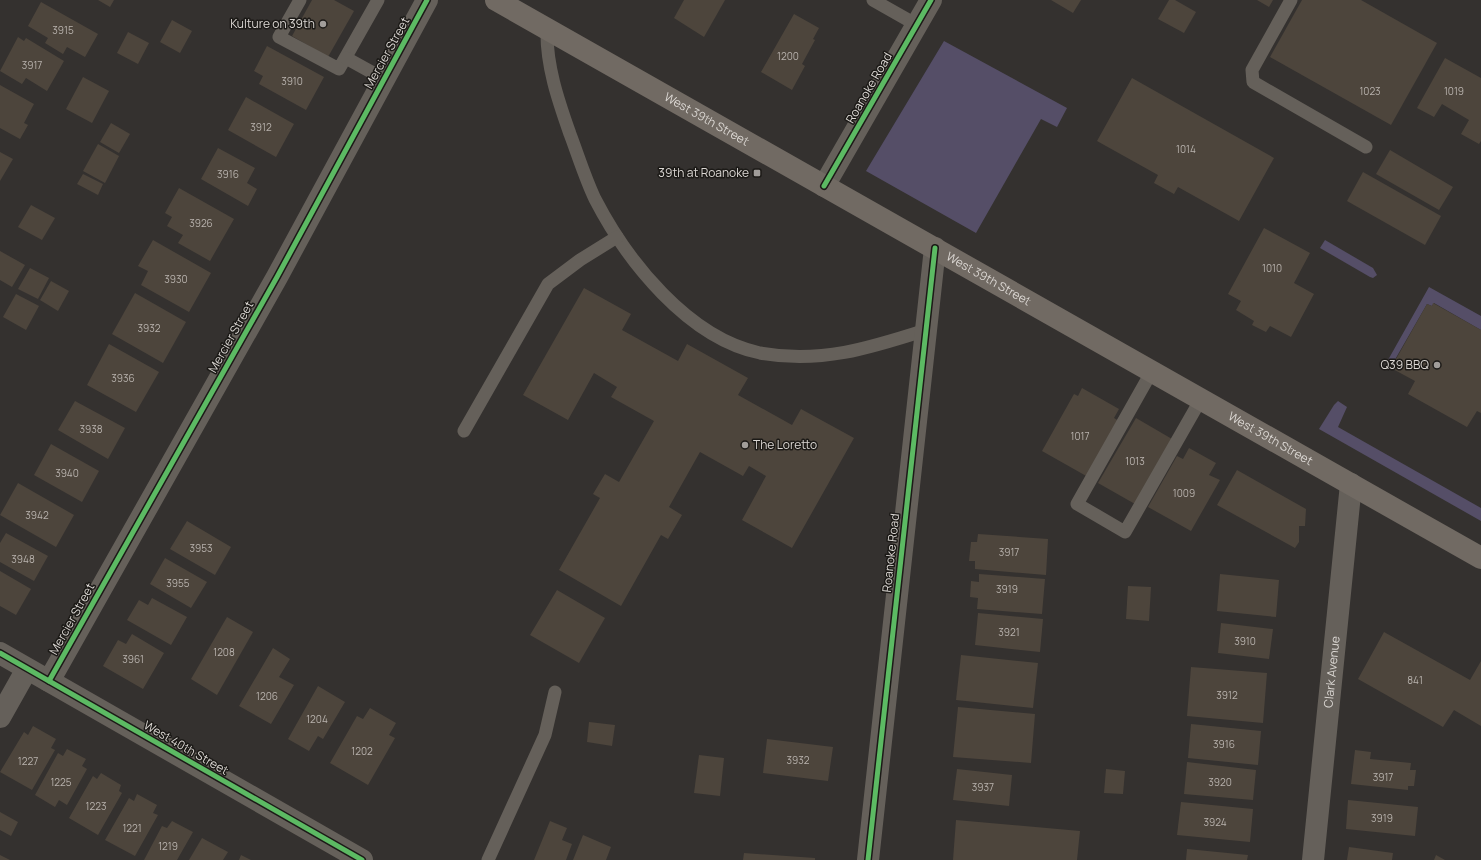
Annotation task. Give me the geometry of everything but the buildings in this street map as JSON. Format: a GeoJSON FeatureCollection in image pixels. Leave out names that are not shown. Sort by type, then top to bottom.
{"type":"FeatureCollection","features":[{"type":"Feature","properties":{"kind":"main road","name":"West 39th Street"},"geometry":{"type":"LineString","coordinates":[[496,0],[1481,558]]}},
{"type":"Feature","properties":{"kind":"street","name":"Mercier Street"},"geometry":{"type":"LineString","coordinates":[[49,681],[273,284],[427,0]]}},
{"type":"Feature","properties":{"kind":"street","name":"Roanoke Road"},"geometry":{"type":"LineString","coordinates":[[824,186],[931,0]]}},
{"type":"Feature","properties":{"kind":"street","name":"Roanoke Road"},"geometry":{"type":"LineString","coordinates":[[868,860],[935,248]]}},
{"type":"Feature","properties":{"kind":"street","name":"Clark Avenue"},"geometry":{"type":"LineString","coordinates":[[1313,860],[1351,484]]}},
{"type":"Feature","properties":{"kind":"street","name":"West 40th Street"},"geometry":{"type":"LineString","coordinates":[[0,653],[362,860]]}},
{"type":"Feature","properties":{"kind":"street"},"geometry":{"type":"LineString","coordinates":[[0,717],[27,669]]}},
{"type":"Feature","properties":{"kind":"lane"},"geometry":{"type":"LineString","coordinates":[[300,0],[279,37],[339,69],[378,0]]}},
{"type":"Feature","properties":{"kind":"lane"},"geometry":{"type":"LineString","coordinates":[[873,0],[917,25]]}},
{"type":"Feature","properties":{"kind":"lane"},"geometry":{"type":"LineString","coordinates":[[1291,0],[1252,70],[1253,82],[1366,147]]}},
{"type":"Feature","properties":{"kind":"lane"},"geometry":{"type":"LineString","coordinates":[[547,29],[546,51],[564,116],[595,198],[617,237],[657,288],[679,310],[719,336],[760,352],[794,356],[828,356],[862,350],[926,330]]}},
{"type":"Feature","properties":{"kind":"lane"},"geometry":{"type":"LineString","coordinates":[[346,58],[384,79]]}},
{"type":"Feature","properties":{"kind":"lane"},"geometry":{"type":"LineString","coordinates":[[464,431],[548,284],[580,260],[617,237]]}},
{"type":"Feature","properties":{"kind":"lane"},"geometry":{"type":"LineString","coordinates":[[1152,371],[1076,504],[1125,532],[1201,399]]}},
{"type":"Feature","properties":{"kind":"lane"},"geometry":{"type":"LineString","coordinates":[[488,860],[545,735],[555,692]]}},
{"type":"Feature","properties":{"kind":"shaded area"},"geometry":{"type":"Polygon","coordinates":[[[944,41],[1067,108],[1057,127],[1041,119],[976,233],[866,171],[944,41]]]}},
{"type":"Feature","properties":{"kind":"shaded area"},"geometry":{"type":"Polygon","coordinates":[[[1325,240],[1373,268],[1377,275],[1373,278],[1370,277],[1320,248],[1325,240]]]}},
{"type":"Feature","properties":{"kind":"shaded area"},"geometry":{"type":"Polygon","coordinates":[[[1429,287],[1481,316],[1481,330],[1434,303],[1432,306],[1427,304],[1393,363],[1388,360],[1429,287]]]}},
{"type":"Feature","properties":{"kind":"shaded area"},"geometry":{"type":"Polygon","coordinates":[[[1338,401],[1347,407],[1338,427],[1481,508],[1481,521],[1319,429],[1338,401]]]}},
{"type":"Feature","properties":{"kind":"cycle path"},"geometry":{"type":"LineString","coordinates":[[49,681],[277,277],[427,0]]}},
{"type":"Feature","properties":{"kind":"cycle path"},"geometry":{"type":"LineString","coordinates":[[824,186],[931,0]]}},
{"type":"Feature","properties":{"kind":"cycle path"},"geometry":{"type":"LineString","coordinates":[[868,860],[935,248]]}},
{"type":"Feature","properties":{"kind":"cycle path"},"geometry":{"type":"LineString","coordinates":[[0,653],[362,860]]}},
{"type":"Feature","properties":{"kind":"place","name":"Kulture on 39th"},"geometry":{"type":"Point","coordinates":[323,24]}},
{"type":"Feature","properties":{"kind":"place","name":"39th at Roanoke"},"geometry":{"type":"Point","coordinates":[757,173]}},
{"type":"Feature","properties":{"kind":"place","name":"Q39 BBQ"},"geometry":{"type":"Point","coordinates":[1437,365]}},
{"type":"Feature","properties":{"kind":"place","name":"The Loretto"},"geometry":{"type":"Point","coordinates":[745,445]}}]}
